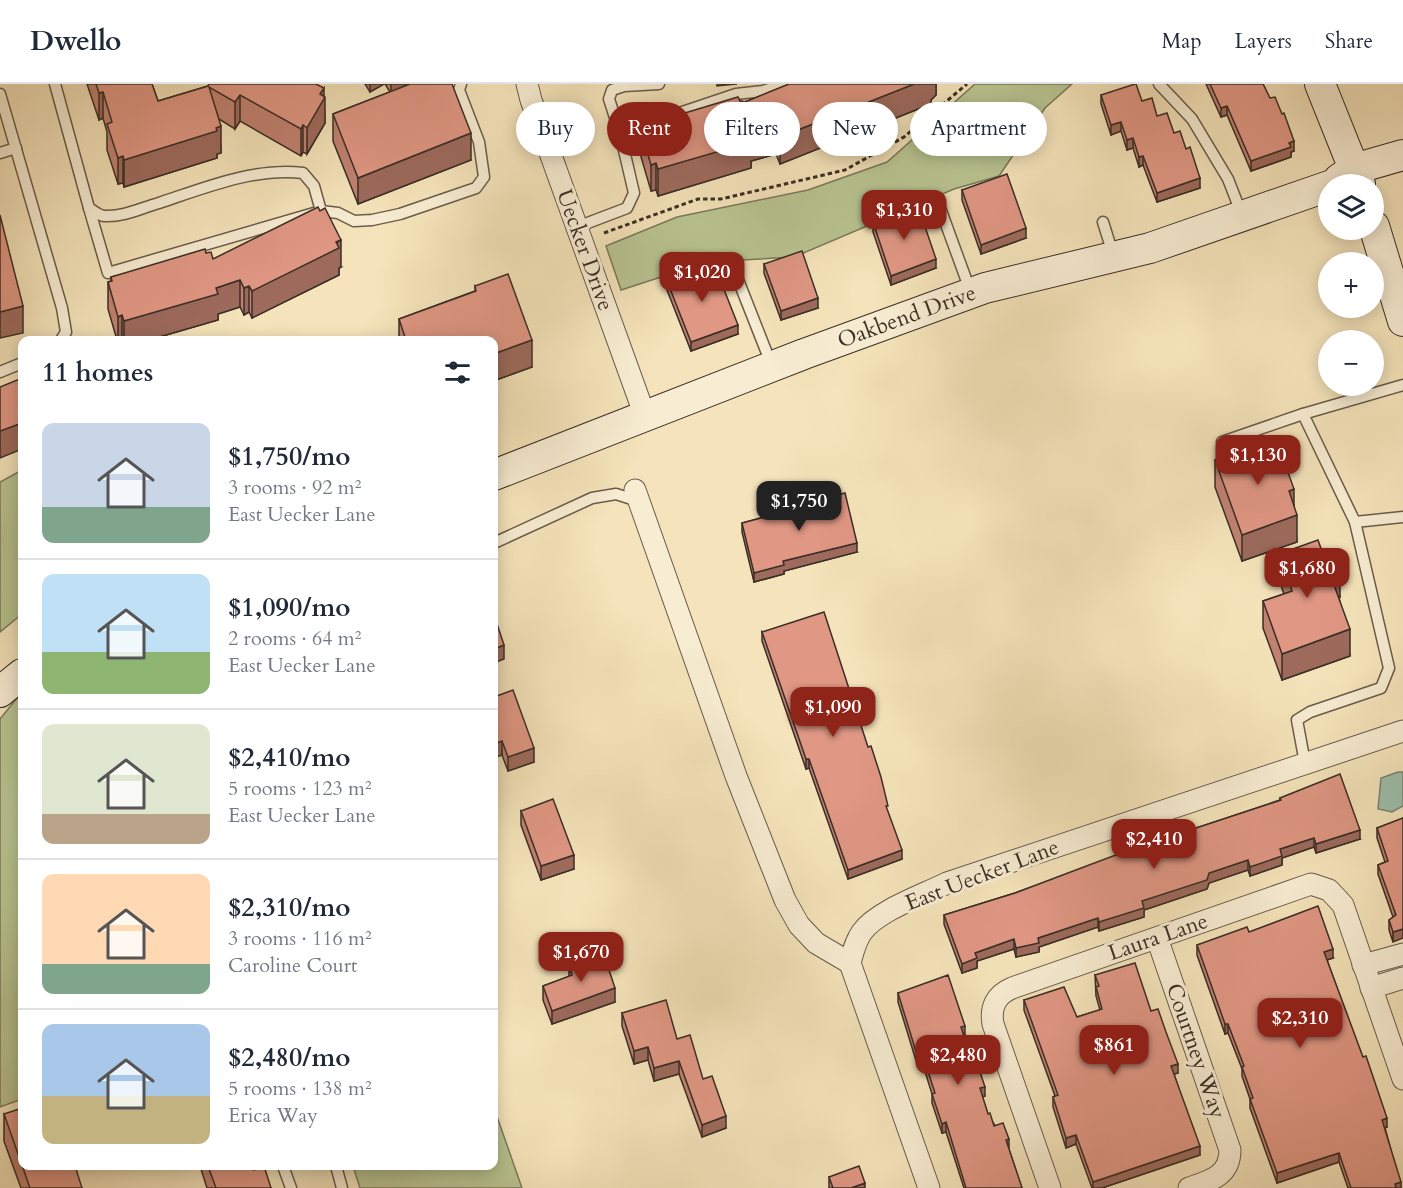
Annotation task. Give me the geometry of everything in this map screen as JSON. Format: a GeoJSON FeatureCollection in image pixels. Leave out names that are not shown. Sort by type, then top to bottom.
{"type":"FeatureCollection","features":[{"type":"Feature","properties":{"kind":"street","name":"Uecker Drive"},"geometry":{"type":"LineString","coordinates":[[527,84],[645,416]]}},
{"type":"Feature","properties":{"kind":"street"},"geometry":{"type":"LineString","coordinates":[[1320,84],[1342,174]]}},
{"type":"Feature","properties":{"kind":"street","name":"Oakbend Drive"},"geometry":{"type":"LineString","coordinates":[[1360,174],[1403,155]]}},
{"type":"Feature","properties":{"kind":"street","name":"Oakbend Drive"},"geometry":{"type":"LineString","coordinates":[[498,473],[772,366],[971,293],[1150,248],[1318,190]]}},
{"type":"Feature","properties":{"kind":"street"},"geometry":{"type":"LineString","coordinates":[[1378,240],[1403,321]]}},
{"type":"Feature","properties":{"kind":"street"},"geometry":{"type":"LineString","coordinates":[[637,496],[736,776],[785,900],[799,925],[816,943],[850,963],[929,1188]]}},
{"type":"Feature","properties":{"kind":"street"},"geometry":{"type":"LineString","coordinates":[[0,692],[18,677]]}},
{"type":"Feature","properties":{"kind":"street","name":"East Uecker Lane"},"geometry":{"type":"LineString","coordinates":[[850,963],[855,942],[864,930],[893,910],[947,884],[1403,731]]}},
{"type":"Feature","properties":{"kind":"street","name":"Laura Lane"},"geometry":{"type":"LineString","coordinates":[[1050,1188],[993,1024],[993,1006],[1003,992],[1311,884],[1329,890],[1343,905],[1364,965]]}},
{"type":"Feature","properties":{"kind":"street","name":"Courtney Way"},"geometry":{"type":"LineString","coordinates":[[1157,938],[1230,1150],[1228,1166],[1217,1178],[1189,1188]]}},
{"type":"Feature","properties":{"kind":"street"},"geometry":{"type":"LineString","coordinates":[[1403,954],[1364,965],[1403,1079]]}},
{"type":"Feature","properties":{"kind":"street"},"geometry":{"type":"LineString","coordinates":[[1371,988],[1403,978]]}},
{"type":"Feature","properties":{"kind":"lane"},"geometry":{"type":"LineString","coordinates":[[55,84],[108,273],[321,211],[338,213],[354,222],[372,220],[400,214],[476,188],[484,177],[484,165],[479,142],[459,90],[461,84]]}},
{"type":"Feature","properties":{"kind":"lane"},"geometry":{"type":"LineString","coordinates":[[610,102],[612,90],[624,86],[659,84]]}},
{"type":"Feature","properties":{"kind":"lane"},"geometry":{"type":"LineString","coordinates":[[692,109],[736,94],[763,91],[785,84]]}},
{"type":"Feature","properties":{"kind":"lane"},"geometry":{"type":"LineString","coordinates":[[1159,84],[1192,119],[1228,179],[1242,216]]}},
{"type":"Feature","properties":{"kind":"lane"},"geometry":{"type":"LineString","coordinates":[[0,94],[62,308],[66,332],[64,336]]}},
{"type":"Feature","properties":{"kind":"lane"},"geometry":{"type":"LineString","coordinates":[[0,153],[16,148]]}},
{"type":"Feature","properties":{"kind":"lane"},"geometry":{"type":"LineString","coordinates":[[580,235],[627,207],[634,193],[625,156]]}},
{"type":"Feature","properties":{"kind":"lane"},"geometry":{"type":"LineString","coordinates":[[89,208],[102,216],[124,215],[237,180],[282,170],[303,173],[314,186],[321,211]]}},
{"type":"Feature","properties":{"kind":"lane"},"geometry":{"type":"LineString","coordinates":[[939,205],[971,293]]}},
{"type":"Feature","properties":{"kind":"lane"},"geometry":{"type":"LineString","coordinates":[[1103,222],[1113,257]]}},
{"type":"Feature","properties":{"kind":"lane"},"geometry":{"type":"LineString","coordinates":[[733,267],[772,366]]}},
{"type":"Feature","properties":{"kind":"lane"},"geometry":{"type":"LineString","coordinates":[[0,372],[18,365]]}},
{"type":"Feature","properties":{"kind":"lane"},"geometry":{"type":"LineString","coordinates":[[1222,442],[1304,414],[1403,385]]}},
{"type":"Feature","properties":{"kind":"lane"},"geometry":{"type":"LineString","coordinates":[[1304,414],[1355,522],[1389,668],[1381,688],[1310,712],[1297,720],[1305,763]]}},
{"type":"Feature","properties":{"kind":"lane"},"geometry":{"type":"LineString","coordinates":[[498,541],[592,498],[616,494],[637,496]]}},
{"type":"Feature","properties":{"kind":"lane"},"geometry":{"type":"LineString","coordinates":[[1355,522],[1403,517]]}},
{"type":"Feature","properties":{"kind":"lane"},"geometry":{"type":"LineString","coordinates":[[284,1170],[291,1188]]}},
{"type":"Feature","properties":{"kind":"lane"},"geometry":{"type":"LineString","coordinates":[[337,1170],[342,1188]]}},
{"type":"Feature","properties":{"kind":"path"},"geometry":{"type":"LineString","coordinates":[[580,235],[698,199],[721,199],[845,170],[867,160],[904,137],[967,84]]}},
{"type":"Feature","properties":{"kind":"shaded area"},"geometry":{"type":"Polygon","coordinates":[[[975,84],[1072,84],[1047,106],[1047,102],[955,102],[975,84]]]}},
{"type":"Feature","properties":{"kind":"shaded area"},"geometry":{"type":"Polygon","coordinates":[[[910,142],[910,156],[1013,156],[999,176],[954,189],[794,257],[707,262],[621,290],[606,246],[677,217],[808,190],[887,162],[894,156],[898,156],[898,152],[910,142]]]}},
{"type":"Feature","properties":{"kind":"shaded area"},"geometry":{"type":"Polygon","coordinates":[[[18,472],[18,617],[0,632],[0,482],[18,472]]]}},
{"type":"Feature","properties":{"kind":"shaded area"},"geometry":{"type":"Polygon","coordinates":[[[18,697],[18,1100],[0,1107],[0,719],[18,697]]]}},
{"type":"Feature","properties":{"kind":"shaded area"},"geometry":{"type":"Polygon","coordinates":[[[1403,772],[1403,806],[1392,812],[1378,809],[1381,778],[1403,772]]]}},
{"type":"Feature","properties":{"kind":"shaded area"},"geometry":{"type":"Polygon","coordinates":[[[498,1119],[522,1188],[360,1188],[354,1170],[498,1170],[498,1119]]]}},
{"type":"Feature","properties":{"kind":"building"},"geometry":{"type":"Polygon","coordinates":[[[96,84],[152,84],[158,101],[209,84],[316,84],[324,88],[320,94],[325,97],[307,128],[303,125],[301,129],[240,95],[235,102],[209,87],[221,126],[216,128],[217,131],[124,160],[123,156],[118,158],[107,124],[112,122],[103,92],[99,93],[96,84]]]}},
{"type":"Feature","properties":{"kind":"building"},"geometry":{"type":"Polygon","coordinates":[[[410,84],[452,84],[471,133],[358,178],[333,114],[410,84]]]}},
{"type":"Feature","properties":{"kind":"building"},"geometry":{"type":"Polygon","coordinates":[[[789,84],[914,84],[868,102],[812,102],[812,124],[800,129],[800,102],[745,102],[789,84]]]}},
{"type":"Feature","properties":{"kind":"building"},"geometry":{"type":"Polygon","coordinates":[[[1136,84],[1142,101],[1152,98],[1157,116],[1167,113],[1174,133],[1180,131],[1186,149],[1190,147],[1200,178],[1157,193],[1143,156],[1139,157],[1133,138],[1127,140],[1121,122],[1111,125],[1101,95],[1136,84]]]}},
{"type":"Feature","properties":{"kind":"building"},"geometry":{"type":"Polygon","coordinates":[[[1210,84],[1263,84],[1270,98],[1275,97],[1282,114],[1284,113],[1294,141],[1289,143],[1291,147],[1251,161],[1227,106],[1221,108],[1210,84]]]}},
{"type":"Feature","properties":{"kind":"building"},"geometry":{"type":"Polygon","coordinates":[[[738,97],[740,101],[745,102],[721,102],[738,97]]]}},
{"type":"Feature","properties":{"kind":"building"},"geometry":{"type":"Polygon","coordinates":[[[704,107],[704,156],[658,169],[656,163],[651,165],[648,156],[692,156],[692,111],[704,107]]]}},
{"type":"Feature","properties":{"kind":"building"},"geometry":{"type":"Polygon","coordinates":[[[1007,174],[1026,228],[981,245],[962,190],[1007,174]]]}},
{"type":"Feature","properties":{"kind":"building"},"geometry":{"type":"Polygon","coordinates":[[[918,206],[936,259],[891,276],[873,222],[918,206]]]}},
{"type":"Feature","properties":{"kind":"building"},"geometry":{"type":"Polygon","coordinates":[[[318,207],[320,211],[325,208],[341,240],[336,242],[339,248],[252,291],[249,286],[244,288],[240,280],[216,288],[218,294],[124,321],[122,315],[118,317],[108,282],[112,281],[111,277],[205,249],[206,253],[211,252],[213,259],[318,207]]]}},
{"type":"Feature","properties":{"kind":"building"},"geometry":{"type":"Polygon","coordinates":[[[0,215],[23,306],[0,312],[0,215]]]}},
{"type":"Feature","properties":{"kind":"building"},"geometry":{"type":"Polygon","coordinates":[[[802,251],[818,298],[781,311],[764,264],[802,251]]]}},
{"type":"Feature","properties":{"kind":"building"},"geometry":{"type":"Polygon","coordinates":[[[714,264],[738,325],[691,342],[667,281],[714,264]]]}},
{"type":"Feature","properties":{"kind":"building"},"geometry":{"type":"Polygon","coordinates":[[[508,274],[532,340],[498,352],[498,336],[405,336],[399,319],[476,291],[475,286],[508,274]]]}},
{"type":"Feature","properties":{"kind":"building"},"geometry":{"type":"Polygon","coordinates":[[[18,380],[18,424],[0,431],[0,387],[18,380]]]}},
{"type":"Feature","properties":{"kind":"building"},"geometry":{"type":"Polygon","coordinates":[[[1276,439],[1294,489],[1289,491],[1297,515],[1242,535],[1215,460],[1276,439]]]}},
{"type":"Feature","properties":{"kind":"building"},"geometry":{"type":"Polygon","coordinates":[[[845,493],[857,543],[783,561],[784,565],[754,573],[742,523],[780,513],[779,510],[845,493]]]}},
{"type":"Feature","properties":{"kind":"building"},"geometry":{"type":"Polygon","coordinates":[[[1318,540],[1323,554],[1333,550],[1340,570],[1330,574],[1350,629],[1282,654],[1263,601],[1292,591],[1279,554],[1318,540]]]}},
{"type":"Feature","properties":{"kind":"building"},"geometry":{"type":"Polygon","coordinates":[[[824,612],[868,747],[871,746],[881,777],[888,806],[886,806],[902,850],[848,870],[762,632],[824,612]]]}},
{"type":"Feature","properties":{"kind":"building"},"geometry":{"type":"Polygon","coordinates":[[[498,627],[504,645],[498,647],[498,627]]]}},
{"type":"Feature","properties":{"kind":"building"},"geometry":{"type":"Polygon","coordinates":[[[513,690],[534,748],[508,757],[502,741],[498,742],[498,696],[513,690]]]}},
{"type":"Feature","properties":{"kind":"building"},"geometry":{"type":"Polygon","coordinates":[[[1340,774],[1360,830],[1316,844],[1314,838],[1280,849],[1282,856],[1250,867],[1248,860],[1209,873],[1207,880],[1142,901],[1144,908],[1099,922],[1098,918],[1038,938],[1039,943],[1016,948],[1014,939],[975,953],[977,958],[962,964],[944,915],[1015,893],[1113,856],[1182,835],[1181,833],[1281,800],[1280,798],[1340,774]]]}},
{"type":"Feature","properties":{"kind":"building"},"geometry":{"type":"Polygon","coordinates":[[[553,799],[574,855],[541,866],[521,811],[553,799]]]}},
{"type":"Feature","properties":{"kind":"building"},"geometry":{"type":"Polygon","coordinates":[[[1403,818],[1403,929],[1393,932],[1389,920],[1396,915],[1378,865],[1388,861],[1377,828],[1403,818]]]}},
{"type":"Feature","properties":{"kind":"building"},"geometry":{"type":"Polygon","coordinates":[[[1318,906],[1333,949],[1324,952],[1363,1057],[1366,1056],[1387,1118],[1382,1120],[1401,1182],[1395,1184],[1394,1188],[1351,1188],[1339,1153],[1277,1173],[1250,1099],[1253,1098],[1242,1067],[1244,1066],[1228,1024],[1225,1024],[1197,945],[1247,927],[1249,932],[1318,906]]]}},
{"type":"Feature","properties":{"kind":"building"},"geometry":{"type":"Polygon","coordinates":[[[603,952],[615,988],[552,1011],[543,986],[572,975],[569,965],[603,952]]]}},
{"type":"Feature","properties":{"kind":"building"},"geometry":{"type":"Polygon","coordinates":[[[1135,963],[1151,1011],[1158,1009],[1178,1064],[1171,1066],[1200,1146],[1093,1182],[1076,1135],[1066,1138],[1053,1097],[1058,1095],[1024,1000],[1064,987],[1077,1017],[1102,1009],[1095,975],[1135,963]]]}},
{"type":"Feature","properties":{"kind":"building"},"geometry":{"type":"Polygon","coordinates":[[[948,975],[965,1026],[961,1027],[973,1064],[977,1063],[985,1087],[980,1088],[988,1114],[990,1113],[994,1126],[1003,1123],[1009,1139],[1006,1140],[1022,1188],[966,1188],[946,1122],[942,1124],[932,1094],[935,1093],[923,1056],[918,1058],[898,993],[948,975]]]}},
{"type":"Feature","properties":{"kind":"building"},"geometry":{"type":"Polygon","coordinates":[[[666,1000],[677,1039],[690,1035],[703,1079],[712,1076],[726,1116],[702,1125],[679,1061],[654,1068],[648,1047],[634,1051],[622,1013],[666,1000]]]}},
{"type":"Feature","properties":{"kind":"building"},"geometry":{"type":"Polygon","coordinates":[[[18,1109],[18,1154],[4,1114],[18,1109]]]}},
{"type":"Feature","properties":{"kind":"building"},"geometry":{"type":"Polygon","coordinates":[[[859,1166],[865,1183],[851,1188],[833,1188],[829,1177],[859,1166]]]}},
{"type":"Feature","properties":{"kind":"building"},"geometry":{"type":"Polygon","coordinates":[[[23,1170],[76,1170],[82,1188],[30,1188],[23,1170]]]}},
{"type":"Feature","properties":{"kind":"building"},"geometry":{"type":"Polygon","coordinates":[[[209,1170],[265,1170],[271,1188],[216,1188],[209,1170]]]}}]}
